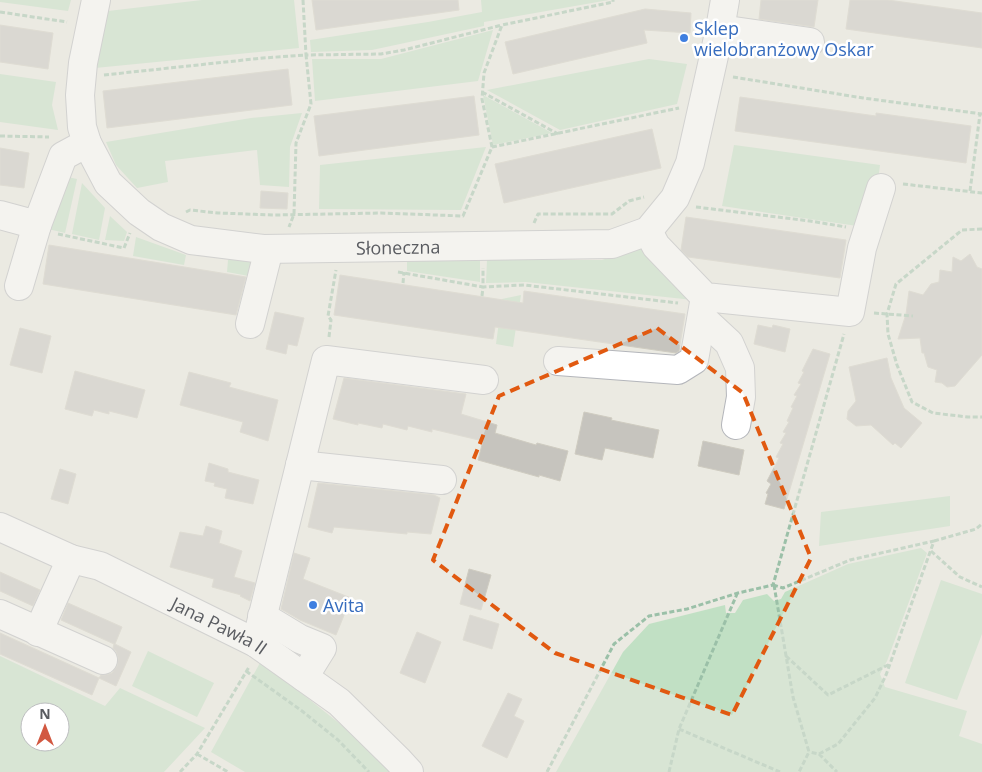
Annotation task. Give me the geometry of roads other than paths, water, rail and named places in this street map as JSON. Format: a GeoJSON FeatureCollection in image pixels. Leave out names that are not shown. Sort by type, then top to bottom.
{"type":"FeatureCollection","features":[{"type":"Feature","properties":{"kind":"street","name":"Słoneczna"},"geometry":{"type":"LineString","coordinates":[[96,0],[83,63],[80,95],[82,127],[87,143],[108,183],[139,212],[160,227],[191,240],[269,249],[612,244],[648,231]]}},
{"type":"Feature","properties":{"kind":"street"},"geometry":{"type":"LineString","coordinates":[[725,0],[690,163],[675,198],[648,231],[656,246],[704,307],[729,343],[740,368],[741,397],[736,425]]}},
{"type":"Feature","properties":{"kind":"street"},"geometry":{"type":"LineString","coordinates":[[720,29],[810,42]]}},
{"type":"Feature","properties":{"kind":"street"},"geometry":{"type":"LineString","coordinates":[[19,286],[36,227],[63,156],[87,143]]}},
{"type":"Feature","properties":{"kind":"street"},"geometry":{"type":"LineString","coordinates":[[704,307],[850,312],[862,248],[881,188]]}},
{"type":"Feature","properties":{"kind":"street"},"geometry":{"type":"LineString","coordinates":[[0,216],[36,227]]}},
{"type":"Feature","properties":{"kind":"street"},"geometry":{"type":"LineString","coordinates":[[250,324],[269,249]]}},
{"type":"Feature","properties":{"kind":"street"},"geometry":{"type":"LineString","coordinates":[[558,361],[678,370],[694,360],[704,307]]}},
{"type":"Feature","properties":{"kind":"street"},"geometry":{"type":"LineString","coordinates":[[254,653],[326,360],[484,380]]}},
{"type":"Feature","properties":{"kind":"street"},"geometry":{"type":"LineString","coordinates":[[300,465],[442,480]]}},
{"type":"Feature","properties":{"kind":"street","name":"Jana Pawła II"},"geometry":{"type":"LineString","coordinates":[[0,527],[71,559],[100,566],[254,653],[304,677],[339,702],[409,772]]}},
{"type":"Feature","properties":{"kind":"street"},"geometry":{"type":"LineString","coordinates":[[38,632],[71,559]]}},
{"type":"Feature","properties":{"kind":"street"},"geometry":{"type":"LineString","coordinates":[[0,614],[103,660]]}},
{"type":"Feature","properties":{"kind":"street"},"geometry":{"type":"LineString","coordinates":[[262,616],[300,639],[322,648],[304,677]]}},
{"type":"Feature","properties":{"kind":"place","name":"Sklep wielobranżowy Oskar"},"geometry":{"type":"Point","coordinates":[684,38]}},
{"type":"Feature","properties":{"kind":"place","name":"Avita"},"geometry":{"type":"Point","coordinates":[313,605]}}]}
